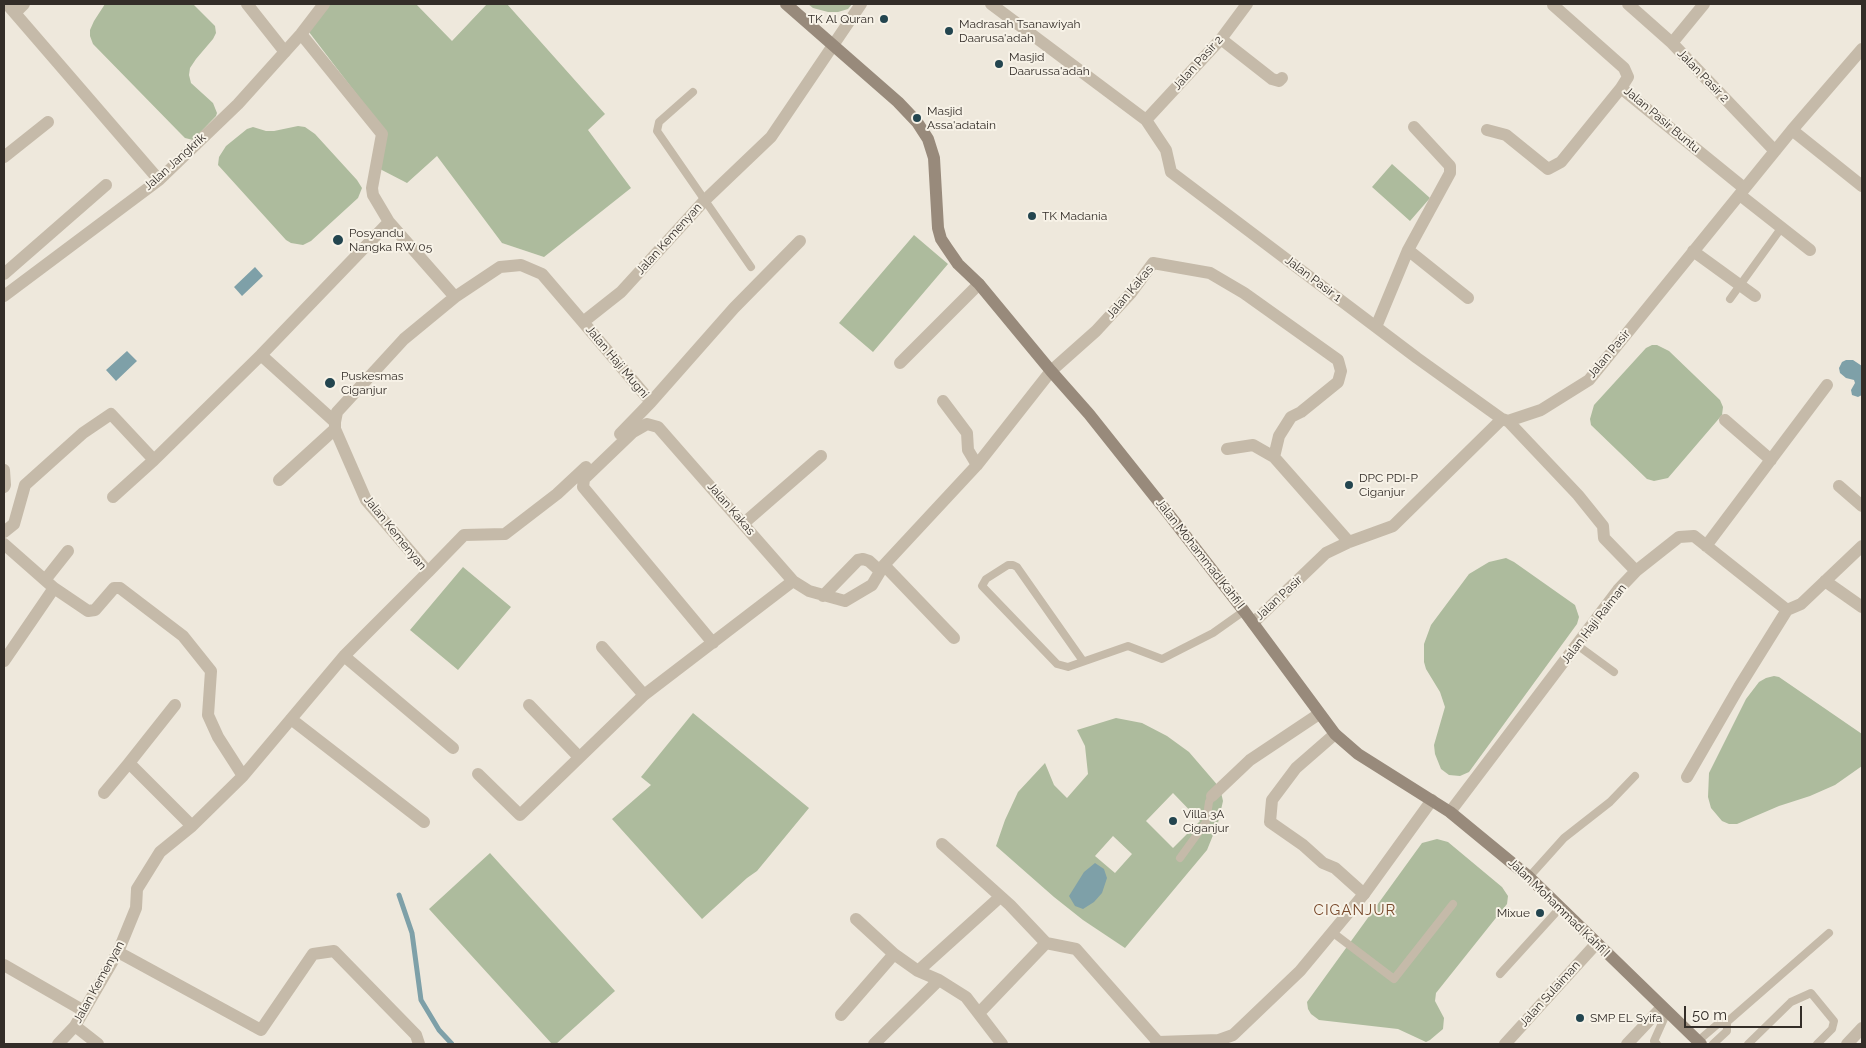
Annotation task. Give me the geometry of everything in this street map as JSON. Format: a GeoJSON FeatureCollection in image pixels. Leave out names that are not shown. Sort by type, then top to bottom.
{"type":"FeatureCollection","features":[{"type":"Feature","properties":{"kind":"main road","name":"Jalan Mohammad Kahfi I"},"geometry":{"type":"LineString","coordinates":[[786,4],[898,102],[917,122],[928,139],[934,158],[937,222],[941,239],[958,264],[978,284],[1095,422],[1244,611],[1335,734],[1358,754],[1450,812],[1529,876],[1596,944],[1699,1043]]}},
{"type":"Feature","properties":{"kind":"street"},"geometry":{"type":"LineString","coordinates":[[24,4],[11,9],[159,180]]}},
{"type":"Feature","properties":{"kind":"street"},"geometry":{"type":"LineString","coordinates":[[247,4],[285,52]]}},
{"type":"Feature","properties":{"kind":"street","name":"Jalan Kemenyan"},"geometry":{"type":"LineString","coordinates":[[583,322],[622,292],[705,200],[772,137],[861,4]]}},
{"type":"Feature","properties":{"kind":"street","name":"Jalan Pasir 1"},"geometry":{"type":"LineString","coordinates":[[991,4],[1146,120],[1166,150],[1171,172],[1505,420],[1578,495],[1603,526],[1604,538],[1636,571]]}},
{"type":"Feature","properties":{"kind":"street","name":"Jalan Pasir 2"},"geometry":{"type":"LineString","coordinates":[[1146,120],[1221,39],[1247,4]]}},
{"type":"Feature","properties":{"kind":"street","name":"Jalan Pasir 2"},"geometry":{"type":"LineString","coordinates":[[1628,4],[1672,43],[1774,152]]}},
{"type":"Feature","properties":{"kind":"street"},"geometry":{"type":"LineString","coordinates":[[1672,43],[1704,4]]}},
{"type":"Feature","properties":{"kind":"street","name":"Jalan Jangkrik"},"geometry":{"type":"LineString","coordinates":[[4,296],[159,180],[238,104],[301,34],[322,5]]}},
{"type":"Feature","properties":{"kind":"street","name":"Jalan Pasir Buntu"},"geometry":{"type":"LineString","coordinates":[[1553,5],[1624,68],[1628,78],[1620,88],[1810,250]]}},
{"type":"Feature","properties":{"kind":"street"},"geometry":{"type":"LineString","coordinates":[[301,34],[382,134],[372,188],[373,195],[389,222],[455,297]]}},
{"type":"Feature","properties":{"kind":"street"},"geometry":{"type":"LineString","coordinates":[[1221,39],[1272,79],[1279,81],[1282,78]]}},
{"type":"Feature","properties":{"kind":"street","name":"Jalan Pasir"},"geometry":{"type":"LineString","coordinates":[[1253,623],[1326,554],[1349,542],[1394,526],[1505,420],[1541,410],[1589,380],[1792,130],[1862,49]]}},
{"type":"Feature","properties":{"kind":"street"},"geometry":{"type":"LineString","coordinates":[[1487,130],[1506,135],[1548,169],[1561,162],[1620,88]]}},
{"type":"Feature","properties":{"kind":"street"},"geometry":{"type":"LineString","coordinates":[[4,157],[48,122]]}},
{"type":"Feature","properties":{"kind":"street"},"geometry":{"type":"LineString","coordinates":[[1376,326],[1408,250],[1450,173],[1450,166],[1414,127]]}},
{"type":"Feature","properties":{"kind":"street"},"geometry":{"type":"LineString","coordinates":[[1792,130],[1862,186]]}},
{"type":"Feature","properties":{"kind":"street"},"geometry":{"type":"LineString","coordinates":[[4,274],[106,185]]}},
{"type":"Feature","properties":{"kind":"street"},"geometry":{"type":"LineString","coordinates":[[112,497],[154,460],[261,355],[389,222]]}},
{"type":"Feature","properties":{"kind":"street"},"geometry":{"type":"LineString","coordinates":[[53,231],[67,248]]}},
{"type":"Feature","properties":{"kind":"street"},"geometry":{"type":"LineString","coordinates":[[428,572],[464,535],[505,534],[575,478],[651,402],[734,308],[800,241]]}},
{"type":"Feature","properties":{"kind":"street"},"geometry":{"type":"LineString","coordinates":[[1408,250],[1468,298]]}},
{"type":"Feature","properties":{"kind":"street"},"geometry":{"type":"LineString","coordinates":[[1693,251],[1755,296]]}},
{"type":"Feature","properties":{"kind":"street","name":"Jalan Kakas"},"geometry":{"type":"LineString","coordinates":[[714,643],[582,487],[584,479],[640,427],[647,424],[658,427],[793,581],[809,591],[845,601],[872,585],[878,566],[977,465],[1051,372],[1096,331],[1131,293],[1153,263],[1210,274],[1244,293],[1338,360],[1341,370],[1338,382],[1301,412],[1291,417],[1279,436],[1274,457]]}},
{"type":"Feature","properties":{"kind":"street"},"geometry":{"type":"LineString","coordinates":[[279,480],[335,425],[338,412],[404,339],[455,297],[500,266],[521,265],[542,274],[583,322]]}},
{"type":"Feature","properties":{"kind":"street"},"geometry":{"type":"LineString","coordinates":[[900,363],[978,284]]}},
{"type":"Feature","properties":{"kind":"street","name":"Jalan Haji Mugni"},"geometry":{"type":"LineString","coordinates":[[583,322],[651,402]]}},
{"type":"Feature","properties":{"kind":"street"},"geometry":{"type":"LineString","coordinates":[[261,355],[335,425]]}},
{"type":"Feature","properties":{"kind":"street"},"geometry":{"type":"LineString","coordinates":[[1706,546],[1827,385]]}},
{"type":"Feature","properties":{"kind":"street"},"geometry":{"type":"LineString","coordinates":[[943,401],[967,433],[968,450],[977,465]]}},
{"type":"Feature","properties":{"kind":"street"},"geometry":{"type":"LineString","coordinates":[[4,532],[14,524],[25,485],[83,433],[111,414],[154,460]]}},
{"type":"Feature","properties":{"kind":"street"},"geometry":{"type":"LineString","coordinates":[[1725,420],[1771,460]]}},
{"type":"Feature","properties":{"kind":"street","name":"Jalan Kemenyan"},"geometry":{"type":"LineString","coordinates":[[58,1044],[75,1026],[118,952],[136,908],[136,889],[160,852],[192,826],[243,776],[344,656],[428,572],[366,500],[335,425]]}},
{"type":"Feature","properties":{"kind":"street"},"geometry":{"type":"LineString","coordinates":[[1227,449],[1252,446],[1274,457],[1349,542]]}},
{"type":"Feature","properties":{"kind":"street"},"geometry":{"type":"LineString","coordinates":[[744,523],[822,456]]}},
{"type":"Feature","properties":{"kind":"street"},"geometry":{"type":"LineString","coordinates":[[4,470],[4,487]]}},
{"type":"Feature","properties":{"kind":"street"},"geometry":{"type":"LineString","coordinates":[[1839,486],[1862,506]]}},
{"type":"Feature","properties":{"kind":"street","name":"Jalan Haji Raiman"},"geometry":{"type":"LineString","coordinates":[[1450,812],[1618,590],[1636,571],[1679,537],[1694,536],[1787,610]]}},
{"type":"Feature","properties":{"kind":"street"},"geometry":{"type":"LineString","coordinates":[[4,544],[50,584],[88,611],[95,610],[114,588],[120,588],[183,636],[211,671],[208,715],[218,737],[243,776]]}},
{"type":"Feature","properties":{"kind":"street"},"geometry":{"type":"LineString","coordinates":[[1687,777],[1739,687],[1787,610],[1801,604],[1862,546]]}},
{"type":"Feature","properties":{"kind":"street"},"geometry":{"type":"LineString","coordinates":[[4,661],[68,552]]}},
{"type":"Feature","properties":{"kind":"street"},"geometry":{"type":"LineString","coordinates":[[823,596],[858,560],[863,559],[878,566],[954,638]]}},
{"type":"Feature","properties":{"kind":"street"},"geometry":{"type":"LineString","coordinates":[[478,774],[520,814],[644,695],[793,581]]}},
{"type":"Feature","properties":{"kind":"street"},"geometry":{"type":"LineString","coordinates":[[1825,581],[1862,607]]}},
{"type":"Feature","properties":{"kind":"street"},"geometry":{"type":"LineString","coordinates":[[602,647],[644,695]]}},
{"type":"Feature","properties":{"kind":"street"},"geometry":{"type":"LineString","coordinates":[[344,656],[453,748]]}},
{"type":"Feature","properties":{"kind":"street"},"geometry":{"type":"LineString","coordinates":[[104,793],[175,705]]}},
{"type":"Feature","properties":{"kind":"street"},"geometry":{"type":"LineString","coordinates":[[529,705],[579,757]]}},
{"type":"Feature","properties":{"kind":"street"},"geometry":{"type":"LineString","coordinates":[[1212,796],[1250,760],[1319,714]]}},
{"type":"Feature","properties":{"kind":"street"},"geometry":{"type":"LineString","coordinates":[[291,719],[424,822]]}},
{"type":"Feature","properties":{"kind":"street"},"geometry":{"type":"LineString","coordinates":[[1335,734],[1296,768],[1272,800],[1270,822],[1303,845],[1323,863],[1335,868],[1364,894]]}},
{"type":"Feature","properties":{"kind":"street"},"geometry":{"type":"LineString","coordinates":[[129,763],[192,826]]}},
{"type":"Feature","properties":{"kind":"street"},"geometry":{"type":"LineString","coordinates":[[942,844],[1010,905],[1046,943],[1076,949],[1157,1043],[1219,1040],[1233,1034],[1300,971],[1364,894],[1432,800]]}},
{"type":"Feature","properties":{"kind":"street"},"geometry":{"type":"LineString","coordinates":[[918,970],[1000,897]]}},
{"type":"Feature","properties":{"kind":"street"},"geometry":{"type":"LineString","coordinates":[[856,919],[894,954],[966,997],[1002,1044]]}},
{"type":"Feature","properties":{"kind":"street"},"geometry":{"type":"LineString","coordinates":[[979,1013],[1046,943]]}},
{"type":"Feature","properties":{"kind":"street","name":"Jalan Sulaiman"},"geometry":{"type":"LineString","coordinates":[[1505,1044],[1596,944]]}},
{"type":"Feature","properties":{"kind":"street"},"geometry":{"type":"LineString","coordinates":[[118,952],[261,1030],[313,954],[334,951],[416,1035],[419,1044]]}},
{"type":"Feature","properties":{"kind":"street"},"geometry":{"type":"LineString","coordinates":[[841,1015],[894,954]]}},
{"type":"Feature","properties":{"kind":"street"},"geometry":{"type":"LineString","coordinates":[[4,965],[84,1011]]}},
{"type":"Feature","properties":{"kind":"street"},"geometry":{"type":"LineString","coordinates":[[874,1044],[940,980]]}},
{"type":"Feature","properties":{"kind":"street"},"geometry":{"type":"LineString","coordinates":[[1627,1044],[1664,1010]]}},
{"type":"Feature","properties":{"kind":"street"},"geometry":{"type":"LineString","coordinates":[[75,1026],[98,1044]]}},
{"type":"Feature","properties":{"kind":"street"},"geometry":{"type":"LineString","coordinates":[[1846,1044],[1862,1028]]}},
{"type":"Feature","properties":{"kind":"lane"},"geometry":{"type":"LineString","coordinates":[[694,92],[659,122],[657,131],[751,267]]}},
{"type":"Feature","properties":{"kind":"lane"},"geometry":{"type":"LineString","coordinates":[[1730,299],[1782,227]]}},
{"type":"Feature","properties":{"kind":"lane"},"geometry":{"type":"LineString","coordinates":[[1083,661],[1017,567],[1013,564],[986,579],[982,586],[1057,664],[1068,667],[1128,646],[1162,659],[1213,633],[1244,611]]}},
{"type":"Feature","properties":{"kind":"lane"},"geometry":{"type":"LineString","coordinates":[[1577,645],[1614,672]]}},
{"type":"Feature","properties":{"kind":"lane"},"geometry":{"type":"LineString","coordinates":[[1529,876],[1564,838],[1610,802],[1635,776]]}},
{"type":"Feature","properties":{"kind":"lane"},"geometry":{"type":"LineString","coordinates":[[1180,858],[1206,822],[1209,802],[1212,796]]}},
{"type":"Feature","properties":{"kind":"lane"},"geometry":{"type":"LineString","coordinates":[[1332,932],[1394,978],[1453,904]]}},
{"type":"Feature","properties":{"kind":"lane"},"geometry":{"type":"LineString","coordinates":[[1500,974],[1560,908]]}},
{"type":"Feature","properties":{"kind":"lane"},"geometry":{"type":"LineString","coordinates":[[1699,1043],[1719,1023],[1727,1022],[1829,933]]}},
{"type":"Feature","properties":{"kind":"lane"},"geometry":{"type":"LineString","coordinates":[[1748,1044],[1791,1002],[1811,993],[1834,1021],[1832,1029],[1817,1044]]}},
{"type":"Feature","properties":{"kind":"lane"},"geometry":{"type":"LineString","coordinates":[[1657,1044],[1654,1041],[1664,1010]]}},
{"type":"Feature","properties":{"kind":"lane"},"geometry":{"type":"LineString","coordinates":[[1713,1044],[1727,1031],[1727,1022]]}},
{"type":"Feature","properties":{"kind":"green space"},"geometry":{"type":"Polygon","coordinates":[[[105,4],[193,4],[215,26],[216,33],[213,39],[190,68],[189,75],[191,83],[213,103],[217,113],[193,140],[185,138],[93,44],[90,30],[105,4]]]}},
{"type":"Feature","properties":{"kind":"green space"},"geometry":{"type":"Polygon","coordinates":[[[330,4],[416,4],[452,41],[487,4],[507,4],[605,114],[588,130],[631,188],[544,257],[502,243],[437,156],[407,183],[378,168],[387,134],[309,32],[330,4]]]}},
{"type":"Feature","properties":{"kind":"green space"},"geometry":{"type":"Polygon","coordinates":[[[808,4],[852,4],[848,9],[828,12],[813,8],[808,4]]]}},
{"type":"Feature","properties":{"kind":"green space"},"geometry":{"type":"Polygon","coordinates":[[[298,126],[305,127],[315,134],[362,188],[358,198],[311,241],[303,245],[286,240],[218,165],[219,157],[226,146],[247,129],[253,127],[274,131],[298,126]]]}},
{"type":"Feature","properties":{"kind":"green space"},"geometry":{"type":"Polygon","coordinates":[[[1392,164],[1430,198],[1410,221],[1372,187],[1392,164]]]}},
{"type":"Feature","properties":{"kind":"green space"},"geometry":{"type":"Polygon","coordinates":[[[914,235],[948,264],[873,352],[839,323],[914,235]]]}},
{"type":"Feature","properties":{"kind":"green space"},"geometry":{"type":"Polygon","coordinates":[[[1657,345],[1669,351],[1720,400],[1723,407],[1722,415],[1668,478],[1654,481],[1647,479],[1591,425],[1590,419],[1594,405],[1646,348],[1657,345]]]}},
{"type":"Feature","properties":{"kind":"green space"},"geometry":{"type":"Polygon","coordinates":[[[1506,558],[1575,605],[1579,617],[1577,624],[1469,772],[1460,776],[1449,775],[1441,769],[1435,754],[1434,745],[1445,707],[1440,692],[1426,669],[1424,644],[1431,625],[1469,574],[1489,562],[1506,558]]]}},
{"type":"Feature","properties":{"kind":"green space"},"geometry":{"type":"Polygon","coordinates":[[[463,567],[511,607],[458,670],[410,630],[463,567]]]}},
{"type":"Feature","properties":{"kind":"green space"},"geometry":{"type":"Polygon","coordinates":[[[1774,676],[1779,677],[1862,734],[1862,766],[1835,785],[1810,796],[1779,806],[1737,824],[1729,824],[1722,821],[1711,808],[1708,797],[1709,773],[1746,699],[1759,682],[1774,676]]]}},
{"type":"Feature","properties":{"kind":"green space"},"geometry":{"type":"Polygon","coordinates":[[[693,713],[809,808],[757,871],[702,919],[612,819],[651,785],[641,777],[693,713]]]}},
{"type":"Feature","properties":{"kind":"green space"},"geometry":{"type":"Polygon","coordinates":[[[1116,718],[1142,723],[1167,736],[1189,752],[1220,788],[1223,801],[1218,823],[1207,850],[1125,948],[1083,920],[996,846],[1018,792],[1045,763],[1054,785],[1067,798],[1088,774],[1085,746],[1077,730],[1116,718]],[[1173,793],[1146,821],[1173,848],[1200,821],[1173,793]],[[1113,836],[1095,856],[1115,873],[1132,854],[1113,836]]]}},
{"type":"Feature","properties":{"kind":"green space"},"geometry":{"type":"Polygon","coordinates":[[[1437,839],[1448,842],[1502,887],[1508,896],[1507,904],[1436,993],[1435,1001],[1444,1018],[1443,1029],[1426,1042],[1398,1029],[1319,1020],[1311,1014],[1307,1002],[1422,843],[1437,839]]]}},
{"type":"Feature","properties":{"kind":"green space"},"geometry":{"type":"Polygon","coordinates":[[[490,853],[615,991],[556,1044],[552,1044],[429,909],[490,853]]]}},
{"type":"Feature","properties":{"kind":"water"},"geometry":{"type":"Polygon","coordinates":[[[255,267],[263,276],[242,296],[234,287],[255,267]]]}},
{"type":"Feature","properties":{"kind":"water"},"geometry":{"type":"Polygon","coordinates":[[[127,351],[137,361],[116,381],[106,370],[127,351]]]}},
{"type":"Feature","properties":{"kind":"water"},"geometry":{"type":"Polygon","coordinates":[[[1853,360],[1862,366],[1862,395],[1858,397],[1852,395],[1851,390],[1855,383],[1854,380],[1846,378],[1840,373],[1839,368],[1842,362],[1853,360]]]}},
{"type":"Feature","properties":{"kind":"water"},"geometry":{"type":"Polygon","coordinates":[[[1095,863],[1104,869],[1107,878],[1102,893],[1094,902],[1083,909],[1075,906],[1069,896],[1084,872],[1095,863]]]}},
{"type":"Feature","properties":{"kind":"waterway"},"geometry":{"type":"LineString","coordinates":[[399,895],[412,933],[421,1000],[439,1030],[452,1044]]}},
{"type":"Feature","properties":{"kind":"place","name":"TK Al Quran"},"geometry":{"type":"Point","coordinates":[884,19]}},
{"type":"Feature","properties":{"kind":"place","name":"Madrasah Tsanawiyah Daarusa'adah"},"geometry":{"type":"Point","coordinates":[949,31]}},
{"type":"Feature","properties":{"kind":"place","name":"Masjid Daarussa'adah"},"geometry":{"type":"Point","coordinates":[999,64]}},
{"type":"Feature","properties":{"kind":"place","name":"Masjid Assa'adatain"},"geometry":{"type":"Point","coordinates":[917,118]}},
{"type":"Feature","properties":{"kind":"place","name":"TK Madania"},"geometry":{"type":"Point","coordinates":[1032,216]}},
{"type":"Feature","properties":{"kind":"place","name":"Posyandu Nangka RW 05"},"geometry":{"type":"Point","coordinates":[338,240]}},
{"type":"Feature","properties":{"kind":"place","name":"Puskesmas Ciganjur"},"geometry":{"type":"Point","coordinates":[330,383]}},
{"type":"Feature","properties":{"kind":"place","name":"DPC PDI-P Ciganjur"},"geometry":{"type":"Point","coordinates":[1349,485]}},
{"type":"Feature","properties":{"kind":"place","name":"Villa 3A Ciganjur"},"geometry":{"type":"Point","coordinates":[1173,821]}},
{"type":"Feature","properties":{"kind":"place","name":"Mixue"},"geometry":{"type":"Point","coordinates":[1540,913]}},
{"type":"Feature","properties":{"kind":"place","name":"SMP EL Syifa"},"geometry":{"type":"Point","coordinates":[1580,1018]}},
{"type":"Feature","properties":{"kind":"district","name":"CIGANJUR"},"geometry":{"type":"Point","coordinates":[1355,910]}}]}
